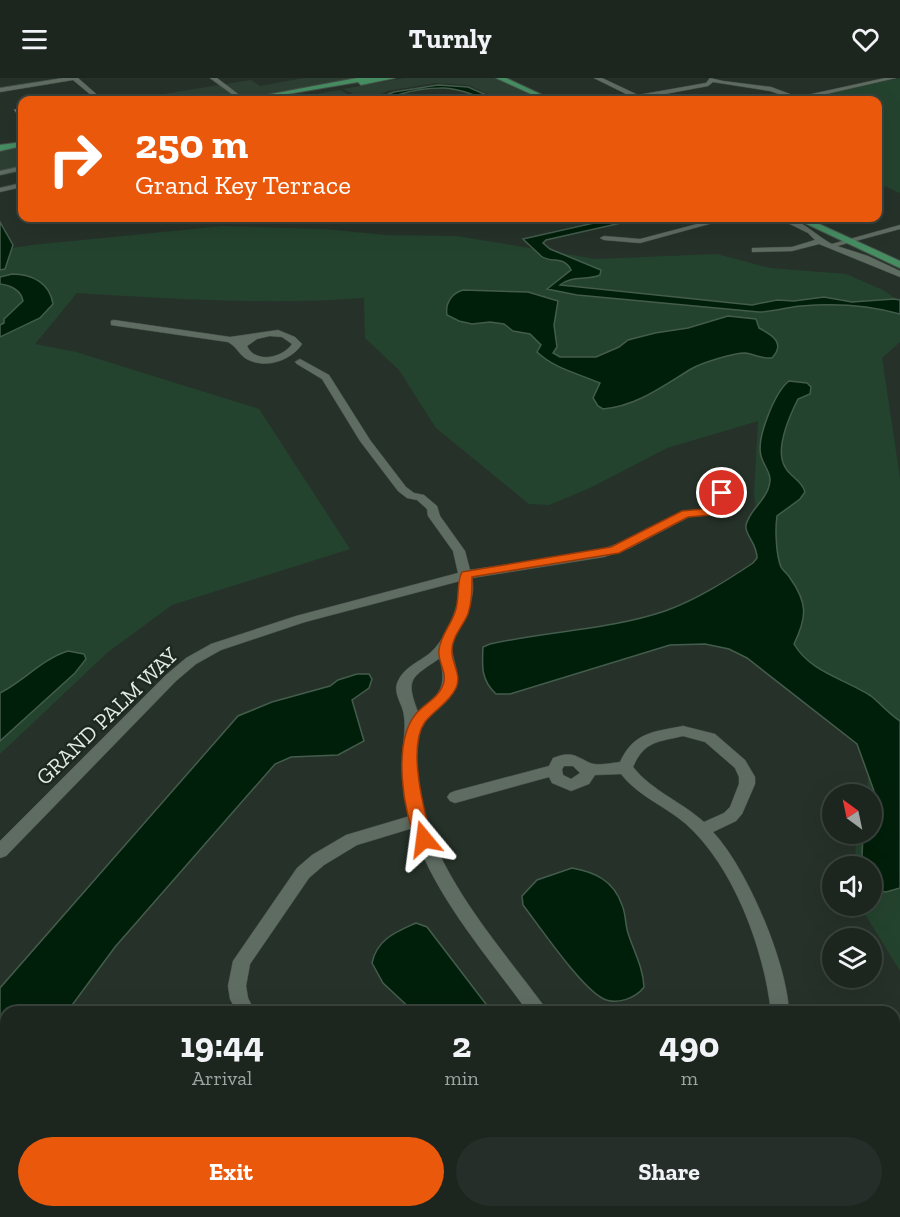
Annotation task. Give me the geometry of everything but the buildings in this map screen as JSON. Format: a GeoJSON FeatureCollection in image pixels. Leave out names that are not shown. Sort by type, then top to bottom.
{"type":"FeatureCollection","features":[{"type":"Feature","properties":{"kind":"main road"},"geometry":{"type":"LineString","coordinates":[[267,96],[392,78]]}},
{"type":"Feature","properties":{"kind":"main road"},"geometry":{"type":"LineString","coordinates":[[500,78],[543,96]]}},
{"type":"Feature","properties":{"kind":"main road"},"geometry":{"type":"LineString","coordinates":[[514,78],[546,96]]}},
{"type":"Feature","properties":{"kind":"main road"},"geometry":{"type":"LineString","coordinates":[[286,96],[373,79]]}},
{"type":"Feature","properties":{"kind":"main road"},"geometry":{"type":"LineString","coordinates":[[274,96],[314,88]]}},
{"type":"Feature","properties":{"kind":"main road"},"geometry":{"type":"LineString","coordinates":[[0,146],[18,143]]}},
{"type":"Feature","properties":{"kind":"main road"},"geometry":{"type":"LineString","coordinates":[[808,222],[900,265]]}},
{"type":"Feature","properties":{"kind":"main road"},"geometry":{"type":"LineString","coordinates":[[827,222],[900,255]]}},
{"type":"Feature","properties":{"kind":"street"},"geometry":{"type":"LineString","coordinates":[[0,90],[74,78],[95,96]]}},
{"type":"Feature","properties":{"kind":"street"},"geometry":{"type":"LineString","coordinates":[[213,78],[238,96]]}},
{"type":"Feature","properties":{"kind":"street"},"geometry":{"type":"LineString","coordinates":[[597,78],[632,96]]}},
{"type":"Feature","properties":{"kind":"street"},"geometry":{"type":"LineString","coordinates":[[813,96],[893,78]]}},
{"type":"Feature","properties":{"kind":"street"},"geometry":{"type":"LineString","coordinates":[[654,96],[712,80],[768,88],[786,96]]}},
{"type":"Feature","properties":{"kind":"street"},"geometry":{"type":"LineString","coordinates":[[0,173],[18,169]]}},
{"type":"Feature","properties":{"kind":"street"},"geometry":{"type":"LineString","coordinates":[[0,190],[18,186]]}},
{"type":"Feature","properties":{"kind":"street"},"geometry":{"type":"LineString","coordinates":[[604,238],[640,241],[712,222]]}},
{"type":"Feature","properties":{"kind":"street"},"geometry":{"type":"LineString","coordinates":[[791,222],[811,231],[820,241],[846,254],[865,258],[900,274]]}},
{"type":"Feature","properties":{"kind":"street"},"geometry":{"type":"LineString","coordinates":[[831,246],[900,227]]}},
{"type":"Feature","properties":{"kind":"street"},"geometry":{"type":"LineString","coordinates":[[754,250],[792,249],[820,241]]}},
{"type":"Feature","properties":{"kind":"street"},"geometry":{"type":"LineString","coordinates":[[114,323],[230,340],[267,334],[285,335],[296,342],[295,350],[300,362]]}},
{"type":"Feature","properties":{"kind":"street"},"geometry":{"type":"LineString","coordinates":[[242,346],[250,338]]}},
{"type":"Feature","properties":{"kind":"street"},"geometry":{"type":"LineString","coordinates":[[230,340],[242,346],[248,356],[300,362],[326,377],[387,473],[411,496],[411,501],[424,513],[434,516],[459,551],[466,574],[466,597],[462,613],[440,652],[413,670],[404,683],[403,692],[411,712],[413,728],[410,774],[418,820],[434,862],[450,891],[534,1006]]}},
{"type":"Feature","properties":{"kind":"street"},"geometry":{"type":"LineString","coordinates":[[275,359],[295,350]]}},
{"type":"Feature","properties":{"kind":"street","name":"GRAND PALM WAY"},"geometry":{"type":"LineString","coordinates":[[0,851],[171,678],[203,653],[301,619],[466,574],[614,550],[686,514],[706,512],[722,493]]}},
{"type":"Feature","properties":{"kind":"street"},"geometry":{"type":"LineString","coordinates":[[413,728],[420,717],[441,700],[450,686],[451,676],[445,659],[447,640]]}},
{"type":"Feature","properties":{"kind":"street"},"geometry":{"type":"LineString","coordinates":[[625,768],[633,750],[647,739],[683,731],[710,738],[740,764],[747,777],[747,784],[736,810],[730,817],[702,830]]}},
{"type":"Feature","properties":{"kind":"street"},"geometry":{"type":"LineString","coordinates":[[587,769],[584,780],[570,785],[557,779],[554,770],[558,762],[569,759],[580,762],[587,769],[625,768]]}},
{"type":"Feature","properties":{"kind":"street"},"geometry":{"type":"LineString","coordinates":[[625,768],[642,788],[672,805],[702,830],[734,872],[772,968],[779,1006]]}},
{"type":"Feature","properties":{"kind":"street"},"geometry":{"type":"LineString","coordinates":[[455,797],[554,770]]}},
{"type":"Feature","properties":{"kind":"street"},"geometry":{"type":"LineString","coordinates":[[243,1006],[237,986],[242,961],[303,873],[318,860],[352,840],[418,820]]}},
{"type":"Feature","properties":{"kind":"shaded area"},"geometry":{"type":"Polygon","coordinates":[[[304,78],[360,78],[254,96],[151,96],[251,80],[260,86],[304,78]]]}},
{"type":"Feature","properties":{"kind":"shaded area"},"geometry":{"type":"Polygon","coordinates":[[[405,78],[494,78],[533,96],[493,96],[468,85],[436,83],[387,91],[376,96],[358,96],[343,89],[405,78]]]}},
{"type":"Feature","properties":{"kind":"shaded area"},"geometry":{"type":"Polygon","coordinates":[[[900,78],[900,193],[882,187],[882,96],[816,96],[900,78]]]}},
{"type":"Feature","properties":{"kind":"shaded area"},"geometry":{"type":"Polygon","coordinates":[[[438,85],[468,87],[489,96],[476,96],[443,88],[384,96],[394,92],[438,85]]]}},
{"type":"Feature","properties":{"kind":"shaded area"},"geometry":{"type":"Polygon","coordinates":[[[340,90],[351,96],[305,96],[340,90]]]}},
{"type":"Feature","properties":{"kind":"shaded area"},"geometry":{"type":"Polygon","coordinates":[[[18,147],[18,173],[0,176],[0,150],[18,147]]]}},
{"type":"Feature","properties":{"kind":"shaded area"},"geometry":{"type":"Polygon","coordinates":[[[0,222],[13,245],[5,269],[0,270],[0,222]]]}},
{"type":"Feature","properties":{"kind":"shaded area"},"geometry":{"type":"Polygon","coordinates":[[[598,222],[625,222],[546,240],[543,243],[550,249],[601,270],[600,275],[569,280],[560,285],[752,305],[777,300],[794,301],[824,297],[852,302],[894,299],[900,300],[900,314],[839,305],[801,306],[759,312],[577,295],[547,289],[571,270],[561,261],[541,256],[523,239],[598,222]]]}},
{"type":"Feature","properties":{"kind":"shaded area"},"geometry":{"type":"Polygon","coordinates":[[[223,226],[324,229],[386,235],[457,236],[596,259],[717,254],[770,268],[846,274],[883,290],[900,302],[900,342],[882,358],[900,478],[900,971],[882,942],[882,928],[873,928],[866,916],[882,916],[882,856],[855,856],[856,844],[882,844],[882,784],[868,784],[871,731],[775,634],[754,494],[758,421],[667,448],[590,488],[549,505],[529,504],[436,428],[399,370],[365,338],[364,298],[256,301],[77,293],[35,344],[76,352],[259,409],[350,549],[172,605],[108,652],[0,754],[0,250],[223,226]]]}},
{"type":"Feature","properties":{"kind":"shaded area"},"geometry":{"type":"Polygon","coordinates":[[[12,274],[39,281],[48,290],[53,304],[40,318],[0,337],[0,325],[23,301],[15,289],[0,284],[0,277],[12,274]]]}},
{"type":"Feature","properties":{"kind":"shaded area"},"geometry":{"type":"Polygon","coordinates":[[[463,290],[528,292],[558,301],[554,325],[557,347],[553,353],[560,357],[596,357],[619,347],[628,340],[688,328],[728,316],[756,319],[759,328],[776,340],[778,348],[772,358],[745,353],[709,361],[638,400],[603,409],[593,398],[600,383],[559,367],[544,358],[537,352],[541,345],[530,334],[513,331],[504,324],[490,322],[472,324],[447,315],[450,299],[463,290]]]}},
{"type":"Feature","properties":{"kind":"shaded area"},"geometry":{"type":"Polygon","coordinates":[[[789,381],[807,383],[811,387],[810,394],[798,399],[784,432],[781,451],[785,467],[801,484],[805,492],[800,499],[777,516],[776,521],[779,562],[796,587],[803,603],[803,618],[794,644],[809,662],[871,696],[900,721],[900,888],[886,892],[882,891],[882,856],[862,856],[863,844],[882,844],[882,784],[871,784],[857,744],[747,658],[729,649],[705,644],[670,645],[510,694],[496,694],[485,678],[482,661],[483,647],[622,622],[665,611],[699,596],[753,563],[757,558],[756,552],[746,525],[767,492],[770,482],[761,456],[761,438],[768,416],[789,381]]]}},
{"type":"Feature","properties":{"kind":"shaded area"},"geometry":{"type":"Polygon","coordinates":[[[68,651],[84,654],[86,659],[75,673],[0,741],[0,693],[50,659],[68,651]]]}},
{"type":"Feature","properties":{"kind":"shaded area"},"geometry":{"type":"Polygon","coordinates":[[[357,674],[369,674],[372,679],[369,688],[352,700],[364,741],[338,755],[291,757],[275,764],[115,947],[71,1006],[0,1006],[0,988],[238,716],[272,702],[330,686],[338,680],[357,674]]]}},
{"type":"Feature","properties":{"kind":"shaded area"},"geometry":{"type":"Polygon","coordinates":[[[572,868],[603,879],[618,897],[640,966],[644,987],[625,1000],[613,1001],[602,998],[583,982],[523,905],[522,896],[537,880],[572,868]]]}},
{"type":"Feature","properties":{"kind":"shaded area"},"geometry":{"type":"Polygon","coordinates":[[[416,923],[427,927],[487,1006],[408,1006],[383,983],[372,963],[383,942],[416,923]]]}},
{"type":"Feature","properties":{"kind":"route"},"geometry":{"type":"LineString","coordinates":[[424,839],[412,797],[410,753],[413,728],[420,717],[441,700],[450,686],[451,676],[445,652],[447,640],[462,613],[466,597],[466,574],[614,550],[686,514],[706,512],[722,493]]}}]}
